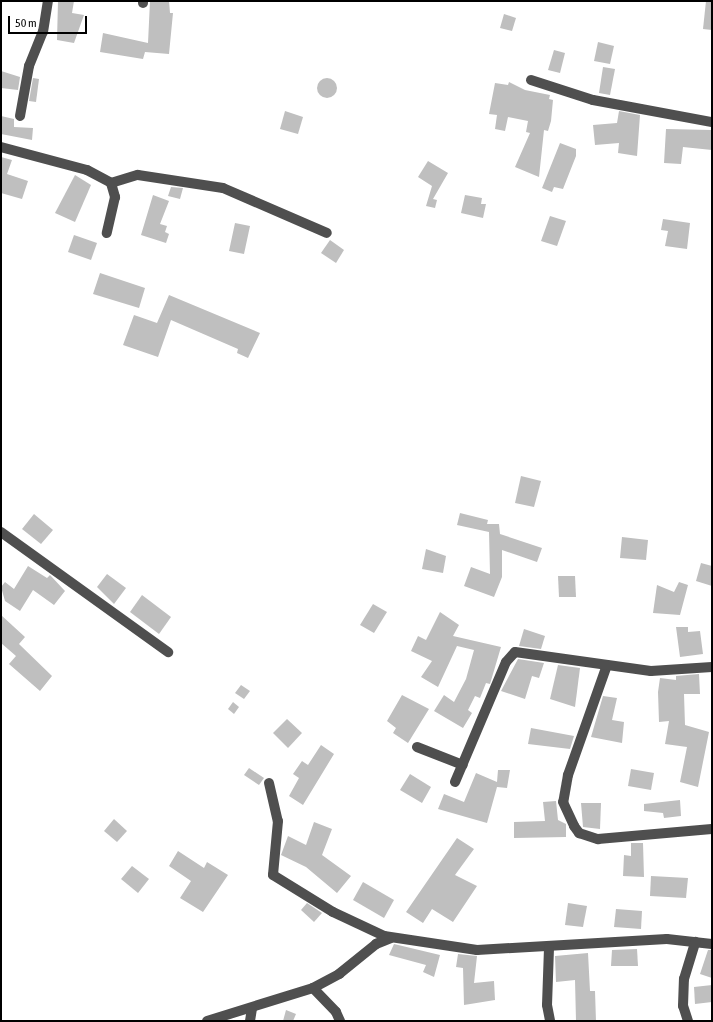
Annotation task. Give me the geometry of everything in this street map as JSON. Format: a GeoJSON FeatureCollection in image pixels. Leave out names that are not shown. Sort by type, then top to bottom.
{"type":"FeatureCollection","features":[{"type":"Feature","properties":{"kind":"street"},"geometry":{"type":"LineString","coordinates":[[20,116],[29,66],[43,32],[48,1]]}},
{"type":"Feature","properties":{"kind":"street"},"geometry":{"type":"LineString","coordinates":[[531,80],[593,100],[712,122]]}},
{"type":"Feature","properties":{"kind":"street"},"geometry":{"type":"LineString","coordinates":[[1,147],[87,170],[111,183],[138,175],[223,188],[327,233]]}},
{"type":"Feature","properties":{"kind":"street"},"geometry":{"type":"LineString","coordinates":[[107,233],[115,197],[111,183]]}},
{"type":"Feature","properties":{"kind":"street"},"geometry":{"type":"LineString","coordinates":[[1,532],[168,652]]}},
{"type":"Feature","properties":{"kind":"street"},"geometry":{"type":"LineString","coordinates":[[455,782],[506,662],[515,652],[651,671],[712,667]]}},
{"type":"Feature","properties":{"kind":"street"},"geometry":{"type":"LineString","coordinates":[[607,665],[567,782],[563,802],[574,826],[579,833],[598,839],[712,829]]}},
{"type":"Feature","properties":{"kind":"street"},"geometry":{"type":"LineString","coordinates":[[417,747],[463,765]]}},
{"type":"Feature","properties":{"kind":"street"},"geometry":{"type":"LineString","coordinates":[[269,783],[278,821],[273,875],[333,912],[392,938],[477,950],[549,948],[667,939],[712,944]]}},
{"type":"Feature","properties":{"kind":"street"},"geometry":{"type":"LineString","coordinates":[[207,1021],[252,1009],[313,988],[339,974],[376,944],[392,938]]}},
{"type":"Feature","properties":{"kind":"street"},"geometry":{"type":"LineString","coordinates":[[688,1021],[683,1006],[684,978],[696,942]]}},
{"type":"Feature","properties":{"kind":"street"},"geometry":{"type":"LineString","coordinates":[[549,948],[547,1005],[550,1021]]}},
{"type":"Feature","properties":{"kind":"street"},"geometry":{"type":"LineString","coordinates":[[313,988],[336,1012],[340,1021]]}},
{"type":"Feature","properties":{"kind":"street"},"geometry":{"type":"LineString","coordinates":[[250,1021],[252,1009]]}},
{"type":"Feature","properties":{"kind":"building"},"geometry":{"type":"Polygon","coordinates":[[[58,1],[74,1],[72,13],[84,15],[74,43],[57,40],[58,1]]]}},
{"type":"Feature","properties":{"kind":"building"},"geometry":{"type":"Polygon","coordinates":[[[150,1],[169,1],[170,13],[173,13],[169,54],[145,52],[143,59],[100,52],[103,33],[148,43],[150,1]]]}},
{"type":"Feature","properties":{"kind":"building"},"geometry":{"type":"Polygon","coordinates":[[[706,1],[712,1],[712,30],[703,29],[706,1]]]}},
{"type":"Feature","properties":{"kind":"building"},"geometry":{"type":"Polygon","coordinates":[[[504,14],[516,18],[512,31],[500,28],[504,14]]]}},
{"type":"Feature","properties":{"kind":"building"},"geometry":{"type":"Polygon","coordinates":[[[598,42],[614,46],[610,64],[594,61],[598,42]]]}},
{"type":"Feature","properties":{"kind":"building"},"geometry":{"type":"Polygon","coordinates":[[[554,50],[565,53],[560,73],[548,70],[554,50]]]}},
{"type":"Feature","properties":{"kind":"building"},"geometry":{"type":"Polygon","coordinates":[[[603,67],[615,69],[610,95],[599,93],[603,67]]]}},
{"type":"Feature","properties":{"kind":"building"},"geometry":{"type":"Polygon","coordinates":[[[1,71],[20,77],[18,90],[1,88],[1,71]]]}},
{"type":"Feature","properties":{"kind":"building"},"geometry":{"type":"Polygon","coordinates":[[[33,78],[39,79],[36,102],[29,101],[33,78]]]}},
{"type":"Feature","properties":{"kind":"building"},"geometry":{"type":"Polygon","coordinates":[[[327,78],[334,81],[337,88],[334,95],[327,98],[320,95],[317,88],[320,81],[327,78]]]}},
{"type":"Feature","properties":{"kind":"building"},"geometry":{"type":"Polygon","coordinates":[[[509,82],[525,90],[550,95],[549,99],[553,100],[551,121],[548,131],[544,130],[539,177],[515,167],[530,133],[526,132],[528,121],[508,117],[505,131],[495,129],[497,115],[489,114],[495,83],[508,85],[509,82]]]}},
{"type":"Feature","properties":{"kind":"building"},"geometry":{"type":"Polygon","coordinates":[[[285,111],[303,117],[298,134],[280,129],[285,111]]]}},
{"type":"Feature","properties":{"kind":"building"},"geometry":{"type":"Polygon","coordinates":[[[619,111],[640,115],[637,156],[618,153],[619,143],[595,145],[593,125],[617,123],[619,111]]]}},
{"type":"Feature","properties":{"kind":"building"},"geometry":{"type":"Polygon","coordinates":[[[1,116],[14,119],[14,127],[33,128],[32,140],[1,134],[1,116]]]}},
{"type":"Feature","properties":{"kind":"building"},"geometry":{"type":"Polygon","coordinates":[[[666,129],[712,130],[712,150],[683,147],[681,164],[664,163],[666,129]]]}},
{"type":"Feature","properties":{"kind":"building"},"geometry":{"type":"Polygon","coordinates":[[[560,143],[576,149],[576,156],[563,189],[554,187],[552,192],[542,188],[560,143]]]}},
{"type":"Feature","properties":{"kind":"building"},"geometry":{"type":"Polygon","coordinates":[[[1,157],[12,160],[7,174],[28,181],[22,199],[1,193],[1,157]]]}},
{"type":"Feature","properties":{"kind":"building"},"geometry":{"type":"Polygon","coordinates":[[[428,161],[448,173],[433,199],[437,200],[435,208],[426,206],[432,186],[418,177],[428,161]]]}},
{"type":"Feature","properties":{"kind":"building"},"geometry":{"type":"Polygon","coordinates":[[[75,175],[91,185],[75,222],[55,213],[75,175]]]}},
{"type":"Feature","properties":{"kind":"building"},"geometry":{"type":"Polygon","coordinates":[[[171,187],[183,188],[180,199],[168,196],[171,187]]]}},
{"type":"Feature","properties":{"kind":"building"},"geometry":{"type":"Polygon","coordinates":[[[153,195],[169,201],[160,224],[167,226],[165,232],[169,234],[166,243],[141,235],[153,195]]]}},
{"type":"Feature","properties":{"kind":"building"},"geometry":{"type":"Polygon","coordinates":[[[465,195],[482,198],[481,204],[486,204],[483,218],[461,213],[465,195]]]}},
{"type":"Feature","properties":{"kind":"building"},"geometry":{"type":"Polygon","coordinates":[[[550,216],[566,221],[557,246],[541,241],[550,216]]]}},
{"type":"Feature","properties":{"kind":"building"},"geometry":{"type":"Polygon","coordinates":[[[663,219],[690,223],[687,249],[665,246],[668,231],[661,230],[663,219]]]}},
{"type":"Feature","properties":{"kind":"building"},"geometry":{"type":"Polygon","coordinates":[[[235,223],[250,226],[244,254],[229,251],[235,223]]]}},
{"type":"Feature","properties":{"kind":"building"},"geometry":{"type":"Polygon","coordinates":[[[74,235],[97,243],[91,260],[68,252],[74,235]]]}},
{"type":"Feature","properties":{"kind":"building"},"geometry":{"type":"Polygon","coordinates":[[[330,240],[344,250],[336,263],[321,253],[330,240]]]}},
{"type":"Feature","properties":{"kind":"building"},"geometry":{"type":"Polygon","coordinates":[[[100,273],[145,288],[139,308],[93,294],[100,273]]]}},
{"type":"Feature","properties":{"kind":"building"},"geometry":{"type":"Polygon","coordinates":[[[169,295],[260,333],[248,358],[237,353],[238,349],[171,320],[158,357],[123,345],[134,315],[157,323],[169,295]]]}},
{"type":"Feature","properties":{"kind":"building"},"geometry":{"type":"Polygon","coordinates":[[[521,476],[541,481],[534,507],[515,503],[521,476]]]}},
{"type":"Feature","properties":{"kind":"building"},"geometry":{"type":"Polygon","coordinates":[[[460,513],[488,520],[487,524],[499,524],[500,534],[542,548],[537,562],[502,550],[502,577],[494,597],[464,586],[471,567],[490,574],[489,532],[457,525],[460,513]]]}},
{"type":"Feature","properties":{"kind":"building"},"geometry":{"type":"Polygon","coordinates":[[[34,514],[53,530],[41,544],[22,529],[34,514]]]}},
{"type":"Feature","properties":{"kind":"building"},"geometry":{"type":"Polygon","coordinates":[[[622,537],[648,540],[646,560],[620,558],[622,537]]]}},
{"type":"Feature","properties":{"kind":"building"},"geometry":{"type":"Polygon","coordinates":[[[426,549],[446,556],[443,573],[422,569],[426,549]]]}},
{"type":"Feature","properties":{"kind":"building"},"geometry":{"type":"Polygon","coordinates":[[[701,563],[712,566],[712,586],[696,581],[701,563]]]}},
{"type":"Feature","properties":{"kind":"building"},"geometry":{"type":"Polygon","coordinates":[[[28,566],[47,578],[50,575],[65,591],[54,605],[33,590],[20,611],[5,601],[1,587],[5,582],[14,589],[28,566]]]}},
{"type":"Feature","properties":{"kind":"building"},"geometry":{"type":"Polygon","coordinates":[[[107,574],[126,588],[114,604],[97,587],[107,574]]]}},
{"type":"Feature","properties":{"kind":"building"},"geometry":{"type":"Polygon","coordinates":[[[558,576],[575,576],[576,597],[559,597],[558,576]]]}},
{"type":"Feature","properties":{"kind":"building"},"geometry":{"type":"Polygon","coordinates":[[[679,582],[688,585],[680,615],[653,613],[657,585],[674,592],[679,582]]]}},
{"type":"Feature","properties":{"kind":"building"},"geometry":{"type":"Polygon","coordinates":[[[142,595],[171,617],[159,634],[130,612],[142,595]]]}},
{"type":"Feature","properties":{"kind":"building"},"geometry":{"type":"Polygon","coordinates":[[[373,604],[387,612],[374,633],[360,625],[373,604]]]}},
{"type":"Feature","properties":{"kind":"building"},"geometry":{"type":"Polygon","coordinates":[[[440,612],[459,625],[453,636],[501,647],[490,684],[486,683],[480,698],[475,696],[468,710],[472,713],[463,728],[434,711],[444,695],[454,702],[466,679],[474,650],[457,646],[438,687],[421,677],[432,661],[411,651],[418,636],[426,640],[440,612]]]}},
{"type":"Feature","properties":{"kind":"building"},"geometry":{"type":"Polygon","coordinates":[[[1,615],[25,637],[19,644],[52,676],[40,691],[9,664],[16,656],[1,643],[1,615]]]}},
{"type":"Feature","properties":{"kind":"building"},"geometry":{"type":"Polygon","coordinates":[[[676,627],[688,627],[688,632],[700,631],[703,654],[680,657],[676,627]]]}},
{"type":"Feature","properties":{"kind":"building"},"geometry":{"type":"Polygon","coordinates":[[[524,629],[545,636],[541,649],[519,646],[524,629]]]}},
{"type":"Feature","properties":{"kind":"building"},"geometry":{"type":"Polygon","coordinates":[[[518,659],[544,663],[539,678],[532,676],[525,699],[501,691],[518,659]]]}},
{"type":"Feature","properties":{"kind":"building"},"geometry":{"type":"Polygon","coordinates":[[[558,665],[580,668],[575,707],[550,699],[558,665]]]}},
{"type":"Feature","properties":{"kind":"building"},"geometry":{"type":"Polygon","coordinates":[[[699,674],[700,694],[684,694],[685,725],[709,732],[698,787],[680,782],[687,747],[665,744],[669,721],[659,722],[658,692],[660,678],[676,680],[676,676],[699,674]]]}},
{"type":"Feature","properties":{"kind":"building"},"geometry":{"type":"Polygon","coordinates":[[[241,685],[250,691],[244,699],[235,693],[241,685]]]}},
{"type":"Feature","properties":{"kind":"building"},"geometry":{"type":"Polygon","coordinates":[[[402,695],[429,709],[408,743],[393,733],[396,728],[387,721],[402,695]]]}},
{"type":"Feature","properties":{"kind":"building"},"geometry":{"type":"Polygon","coordinates":[[[603,696],[617,698],[612,720],[624,722],[622,743],[591,737],[603,696]]]}},
{"type":"Feature","properties":{"kind":"building"},"geometry":{"type":"Polygon","coordinates":[[[233,702],[239,707],[234,714],[228,709],[233,702]]]}},
{"type":"Feature","properties":{"kind":"building"},"geometry":{"type":"Polygon","coordinates":[[[287,719],[302,733],[288,748],[273,733],[287,719]]]}},
{"type":"Feature","properties":{"kind":"building"},"geometry":{"type":"Polygon","coordinates":[[[531,728],[574,736],[570,749],[528,744],[531,728]]]}},
{"type":"Feature","properties":{"kind":"building"},"geometry":{"type":"Polygon","coordinates":[[[321,745],[334,754],[303,805],[289,796],[299,778],[293,774],[302,761],[308,765],[321,745]]]}},
{"type":"Feature","properties":{"kind":"building"},"geometry":{"type":"Polygon","coordinates":[[[249,768],[264,778],[259,785],[244,775],[249,768]]]}},
{"type":"Feature","properties":{"kind":"building"},"geometry":{"type":"Polygon","coordinates":[[[631,769],[654,773],[651,790],[628,786],[631,769]]]}},
{"type":"Feature","properties":{"kind":"building"},"geometry":{"type":"Polygon","coordinates":[[[498,770],[510,770],[507,788],[497,787],[487,823],[438,809],[444,794],[464,802],[476,773],[497,782],[498,770]]]}},
{"type":"Feature","properties":{"kind":"building"},"geometry":{"type":"Polygon","coordinates":[[[410,774],[431,787],[422,803],[400,790],[410,774]]]}},
{"type":"Feature","properties":{"kind":"building"},"geometry":{"type":"Polygon","coordinates":[[[680,800],[681,816],[664,818],[663,813],[644,811],[644,804],[680,800]]]}},
{"type":"Feature","properties":{"kind":"building"},"geometry":{"type":"Polygon","coordinates":[[[556,801],[558,820],[566,824],[566,837],[514,838],[514,822],[545,821],[543,802],[556,801]]]}},
{"type":"Feature","properties":{"kind":"building"},"geometry":{"type":"Polygon","coordinates":[[[581,803],[601,803],[600,829],[583,827],[581,803]]]}},
{"type":"Feature","properties":{"kind":"building"},"geometry":{"type":"Polygon","coordinates":[[[114,819],[127,831],[117,842],[104,831],[114,819]]]}},
{"type":"Feature","properties":{"kind":"building"},"geometry":{"type":"Polygon","coordinates":[[[314,822],[332,829],[322,855],[351,876],[337,893],[306,867],[281,855],[288,836],[306,845],[314,822]]]}},
{"type":"Feature","properties":{"kind":"building"},"geometry":{"type":"Polygon","coordinates":[[[457,838],[474,849],[455,875],[477,886],[453,922],[432,909],[423,923],[406,912],[457,838]]]}},
{"type":"Feature","properties":{"kind":"building"},"geometry":{"type":"Polygon","coordinates":[[[631,843],[643,843],[644,877],[623,876],[624,855],[631,856],[631,843]]]}},
{"type":"Feature","properties":{"kind":"building"},"geometry":{"type":"Polygon","coordinates":[[[178,851],[204,868],[207,862],[228,875],[203,912],[180,898],[191,881],[169,866],[178,851]]]}},
{"type":"Feature","properties":{"kind":"building"},"geometry":{"type":"Polygon","coordinates":[[[132,866],[149,879],[138,893],[121,879],[132,866]]]}},
{"type":"Feature","properties":{"kind":"building"},"geometry":{"type":"Polygon","coordinates":[[[651,876],[688,878],[686,898],[650,896],[651,876]]]}},
{"type":"Feature","properties":{"kind":"building"},"geometry":{"type":"Polygon","coordinates":[[[363,882],[394,900],[384,918],[353,900],[363,882]]]}},
{"type":"Feature","properties":{"kind":"building"},"geometry":{"type":"Polygon","coordinates":[[[307,903],[322,913],[314,922],[301,910],[307,903]]]}},
{"type":"Feature","properties":{"kind":"building"},"geometry":{"type":"Polygon","coordinates":[[[568,903],[587,906],[583,927],[565,925],[568,903]]]}},
{"type":"Feature","properties":{"kind":"building"},"geometry":{"type":"Polygon","coordinates":[[[616,909],[642,911],[641,929],[614,927],[616,909]]]}},
{"type":"Feature","properties":{"kind":"building"},"geometry":{"type":"Polygon","coordinates":[[[394,944],[440,955],[434,977],[423,972],[426,965],[389,955],[394,944]]]}},
{"type":"Feature","properties":{"kind":"building"},"geometry":{"type":"Polygon","coordinates":[[[637,949],[638,966],[611,966],[612,950],[637,949]]]}},
{"type":"Feature","properties":{"kind":"building"},"geometry":{"type":"Polygon","coordinates":[[[708,950],[712,950],[712,978],[700,974],[708,950]]]}},
{"type":"Feature","properties":{"kind":"building"},"geometry":{"type":"Polygon","coordinates":[[[588,953],[590,991],[595,991],[596,1021],[576,1021],[575,980],[556,982],[555,956],[588,953]]]}},
{"type":"Feature","properties":{"kind":"building"},"geometry":{"type":"Polygon","coordinates":[[[458,954],[477,956],[474,983],[494,981],[495,1000],[464,1005],[463,968],[456,967],[458,954]]]}},
{"type":"Feature","properties":{"kind":"building"},"geometry":{"type":"Polygon","coordinates":[[[712,985],[712,1002],[695,1004],[694,987],[712,985]]]}},
{"type":"Feature","properties":{"kind":"building"},"geometry":{"type":"Polygon","coordinates":[[[286,1010],[296,1014],[293,1021],[283,1021],[286,1010]]]}}]}
